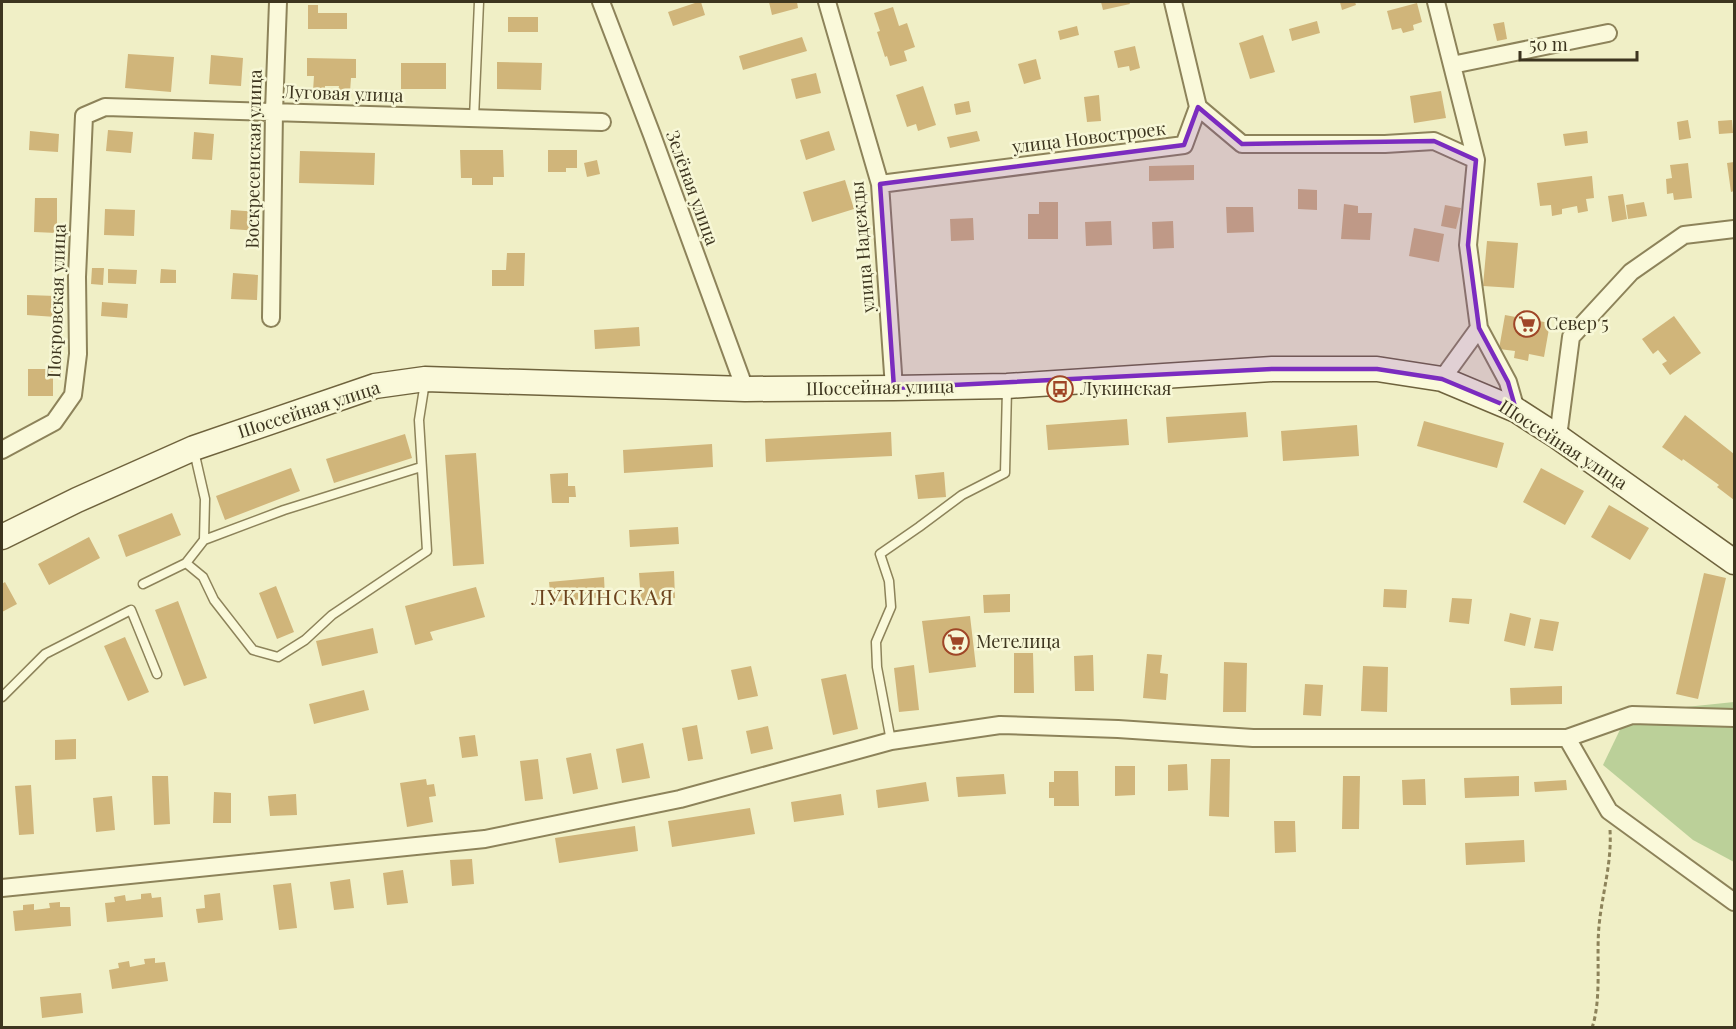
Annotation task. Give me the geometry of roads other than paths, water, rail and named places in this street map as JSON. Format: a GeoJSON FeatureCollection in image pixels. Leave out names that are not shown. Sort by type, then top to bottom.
{"type":"FeatureCollection","features":[{"type":"Feature","properties":{"kind":"main road","name":"Шоссейная улица"},"geometry":{"type":"LineString","coordinates":[[2,537],[76,500],[194,448],[375,386],[426,379],[745,389],[894,388],[1007,386],[1272,369],[1377,369],[1442,379],[1516,410],[1558,437],[1734,562]]}},
{"type":"Feature","properties":{"kind":"street","name":"Воскресенская улица"},"geometry":{"type":"LineString","coordinates":[[271,318],[278,2]]}},
{"type":"Feature","properties":{"kind":"street","name":"Зелёная улица"},"geometry":{"type":"LineString","coordinates":[[601,2],[745,389]]}},
{"type":"Feature","properties":{"kind":"street","name":"улица Надежды"},"geometry":{"type":"LineString","coordinates":[[827,2],[880,184],[894,388]]}},
{"type":"Feature","properties":{"kind":"street"},"geometry":{"type":"LineString","coordinates":[[1173,2],[1198,107],[1242,144],[1384,144],[1434,141],[1476,160]]}},
{"type":"Feature","properties":{"kind":"street"},"geometry":{"type":"LineString","coordinates":[[1436,2],[1476,160],[1468,245],[1479,328],[1508,382],[1516,410]]}},
{"type":"Feature","properties":{"kind":"street"},"geometry":{"type":"LineString","coordinates":[[1452,65],[1608,33]]}},
{"type":"Feature","properties":{"kind":"street","name":"Луговая улица"},"geometry":{"type":"LineString","coordinates":[[84,116],[105,107],[602,122]]}},
{"type":"Feature","properties":{"kind":"street","name":"улица Новостроек"},"geometry":{"type":"LineString","coordinates":[[880,184],[1184,145],[1198,107]]}},
{"type":"Feature","properties":{"kind":"street","name":"Покровская улица"},"geometry":{"type":"LineString","coordinates":[[2,450],[54,422],[73,395],[78,354],[77,277],[84,116]]}},
{"type":"Feature","properties":{"kind":"street"},"geometry":{"type":"LineString","coordinates":[[1558,437],[1571,337],[1631,272],[1684,235],[1734,229]]}},
{"type":"Feature","properties":{"kind":"street"},"geometry":{"type":"LineString","coordinates":[[1442,379],[1479,328]]}},
{"type":"Feature","properties":{"kind":"street"},"geometry":{"type":"LineString","coordinates":[[2,888],[485,839],[680,799],[891,741],[1000,725],[1118,729],[1253,738],[1567,738],[1632,715],[1734,718]]}},
{"type":"Feature","properties":{"kind":"street"},"geometry":{"type":"LineString","coordinates":[[1567,738],[1609,811],[1734,902]]}},
{"type":"Feature","properties":{"kind":"lane"},"geometry":{"type":"LineString","coordinates":[[474,118],[479,2]]}},
{"type":"Feature","properties":{"kind":"lane"},"geometry":{"type":"LineString","coordinates":[[186,563],[203,577],[214,600],[253,650],[278,657],[305,640],[332,615],[427,551],[419,420],[426,379]]}},
{"type":"Feature","properties":{"kind":"lane"},"geometry":{"type":"LineString","coordinates":[[891,741],[877,667],[876,642],[891,607],[889,581],[880,554],[962,495],[1005,473],[1007,386]]}},
{"type":"Feature","properties":{"kind":"lane"},"geometry":{"type":"LineString","coordinates":[[194,448],[205,499],[204,540]]}},
{"type":"Feature","properties":{"kind":"lane"},"geometry":{"type":"LineString","coordinates":[[143,584],[186,563],[204,540],[284,510],[421,467]]}},
{"type":"Feature","properties":{"kind":"lane"},"geometry":{"type":"LineString","coordinates":[[2,698],[45,654],[131,610],[157,674]]}},
{"type":"Feature","properties":{"kind":"place","name":"Север 5"},"geometry":{"type":"Point","coordinates":[1527,324]}},
{"type":"Feature","properties":{"kind":"place","name":"Лукинская"},"geometry":{"type":"Point","coordinates":[1060,389]}},
{"type":"Feature","properties":{"kind":"place","name":"Метелица"},"geometry":{"type":"Point","coordinates":[956,642]}},
{"type":"Feature","properties":{"kind":"district","name":"ЛУКИНСКАЯ"},"geometry":{"type":"Point","coordinates":[603,598]}}]}
